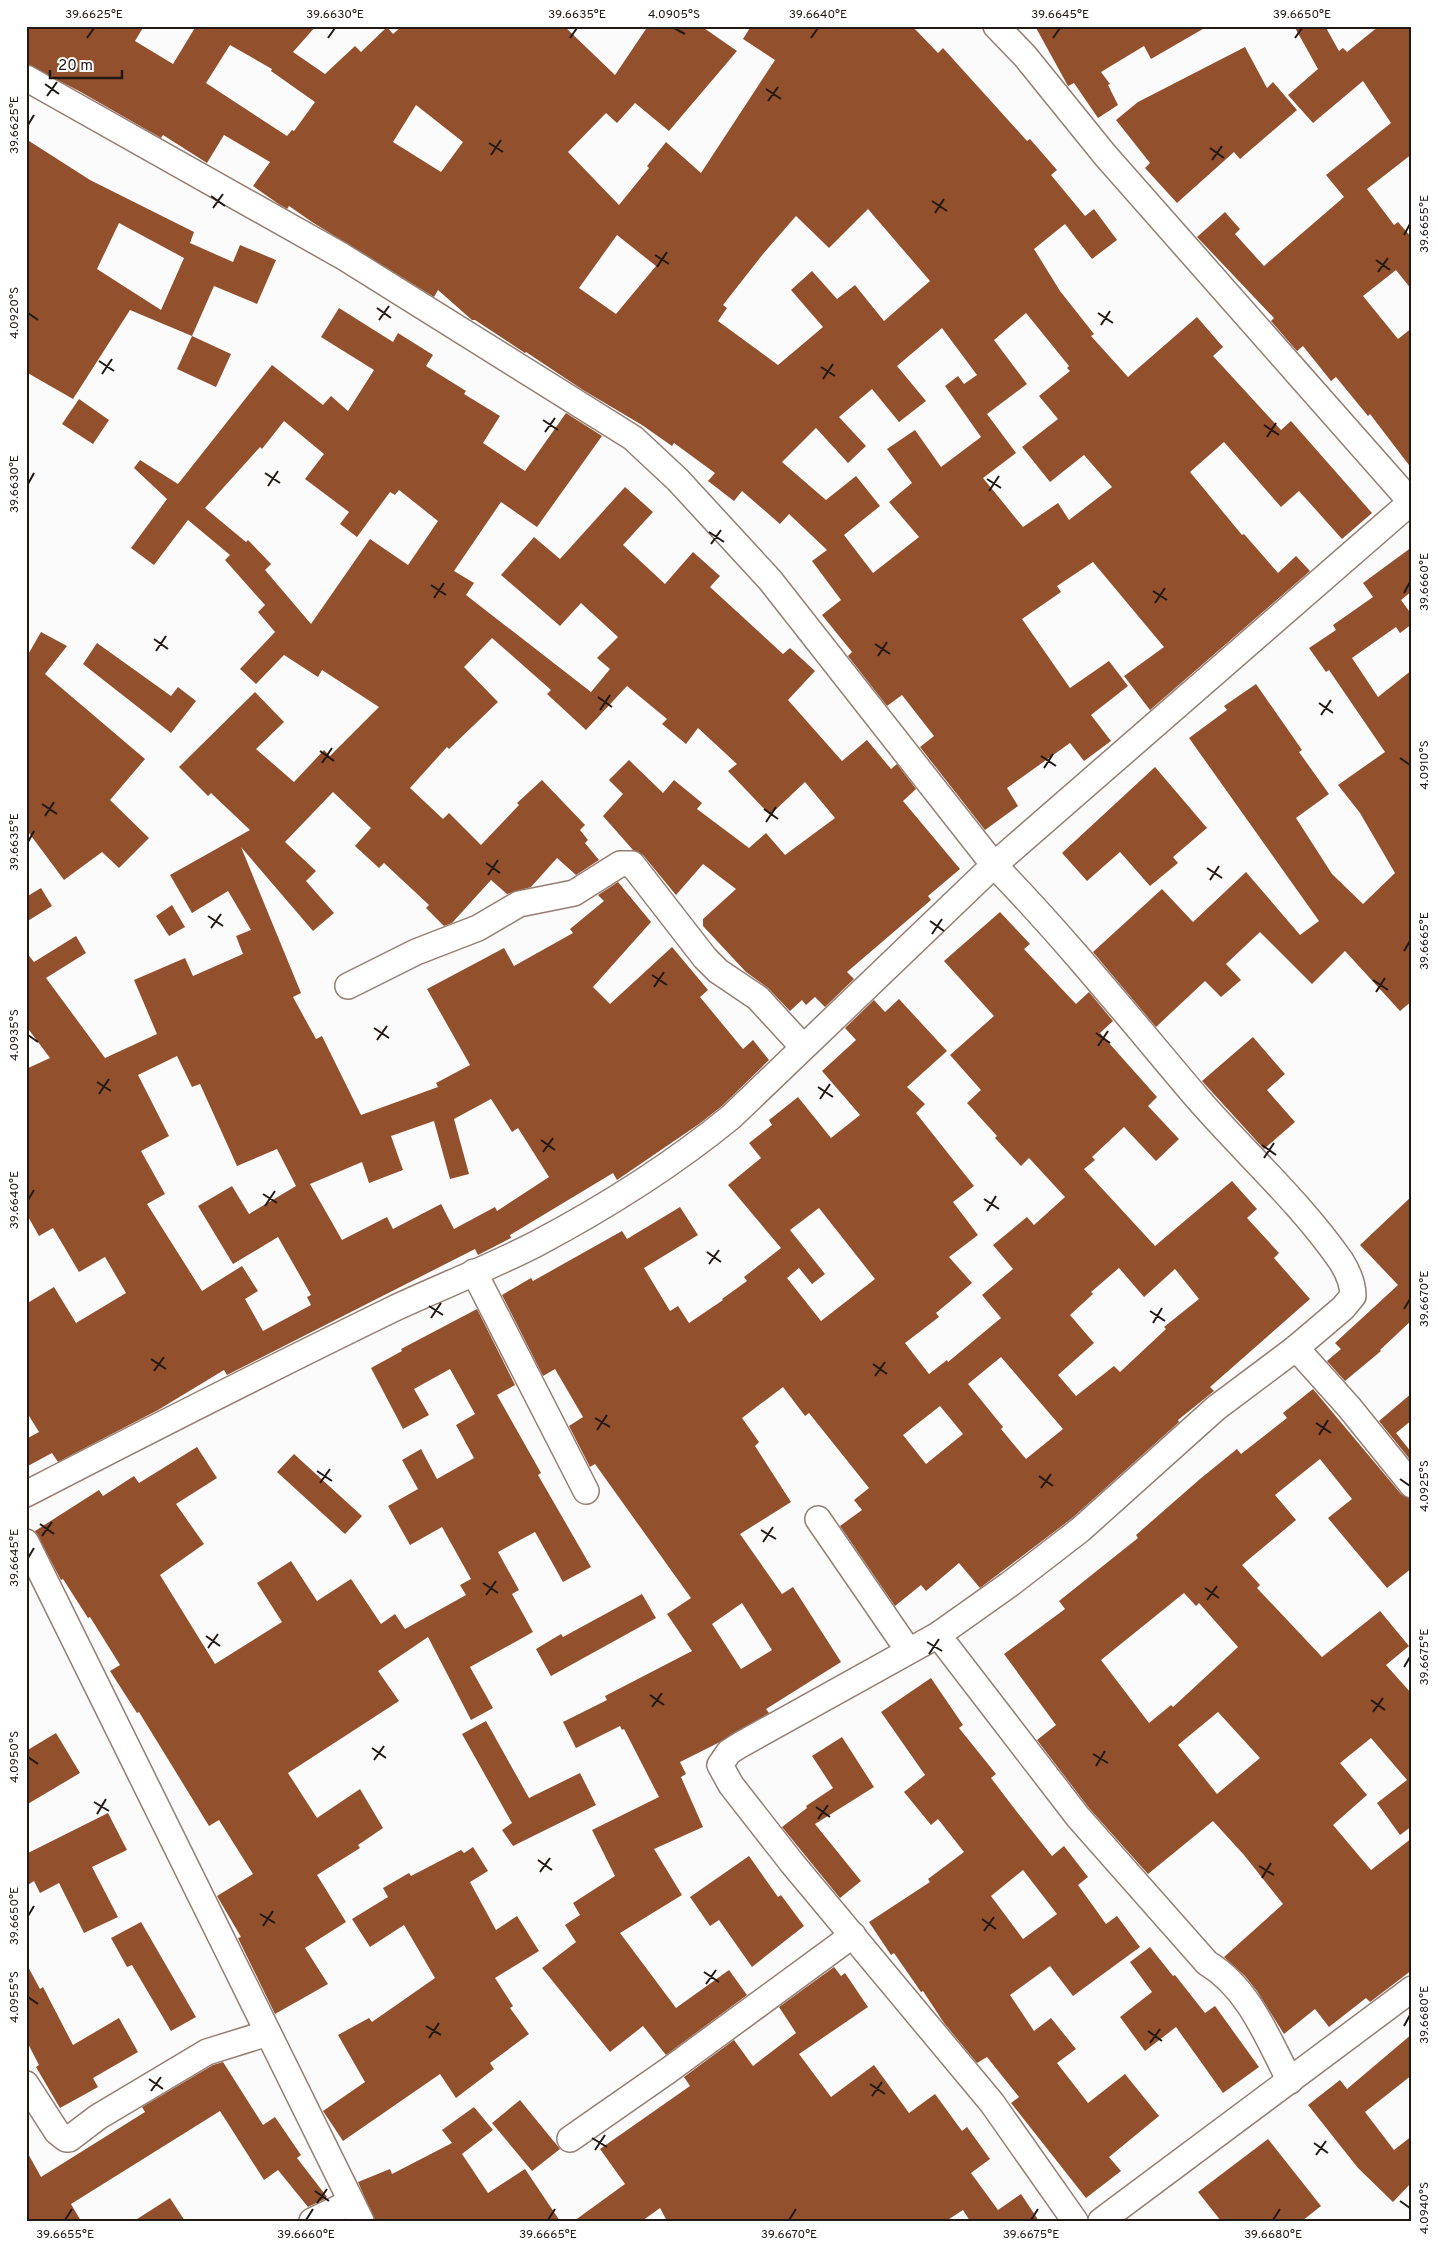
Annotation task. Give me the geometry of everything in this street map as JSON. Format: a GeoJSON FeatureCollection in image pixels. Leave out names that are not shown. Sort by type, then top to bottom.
{"type":"FeatureCollection","features":[{"type":"Feature","properties":{"kind":"street"},"geometry":{"type":"LineString","coordinates":[[26,1494],[242,1383],[535,1244],[620,1196],[703,1139],[731,1116],[994,865],[1411,502],[1105,155],[1025,56],[996,26]]}},
{"type":"Feature","properties":{"kind":"street"},"geometry":{"type":"LineString","coordinates":[[26,78],[342,256],[633,438],[678,480],[770,580],[994,865],[1033,905],[1200,1100],[1284,1191],[1341,1262],[1353,1283],[1353,1296],[1343,1308],[1296,1348],[1216,1408],[1080,1530],[1010,1584],[938,1634],[740,1744],[729,1752],[720,1766],[731,1785],[992,2103],[1074,2221]]}},
{"type":"Feature","properties":{"kind":"street"},"geometry":{"type":"LineString","coordinates":[[348,986],[416,952],[478,928],[519,904],[574,893],[620,864],[626,863],[632,864],[705,958],[718,971],[758,998],[803,1047]]}},
{"type":"Feature","properties":{"kind":"street"},"geometry":{"type":"LineString","coordinates":[[474,1272],[586,1491]]}},
{"type":"Feature","properties":{"kind":"street"},"geometry":{"type":"LineString","coordinates":[[1296,1348],[1349,1407],[1412,1485]]}},
{"type":"Feature","properties":{"kind":"street"},"geometry":{"type":"LineString","coordinates":[[818,1519],[908,1650]]}},
{"type":"Feature","properties":{"kind":"street"},"geometry":{"type":"LineString","coordinates":[[26,1542],[356,2211],[312,2221]]}},
{"type":"Feature","properties":{"kind":"street"},"geometry":{"type":"LineString","coordinates":[[938,1634],[1078,1817],[1207,1964],[1223,1973],[1236,1987],[1255,2014],[1290,2081]]}},
{"type":"Feature","properties":{"kind":"street"},"geometry":{"type":"LineString","coordinates":[[570,2139],[669,2070],[853,1935]]}},
{"type":"Feature","properties":{"kind":"street"},"geometry":{"type":"LineString","coordinates":[[1101,2221],[1412,1989]]}},
{"type":"Feature","properties":{"kind":"street"},"geometry":{"type":"LineString","coordinates":[[26,2084],[57,2132],[66,2139],[70,2139],[98,2117],[207,2052],[268,2033]]}},
{"type":"Feature","properties":{"kind":"building"},"geometry":{"type":"Polygon","coordinates":[[[26,26],[144,26],[135,41],[173,64],[196,26],[316,26],[293,52],[325,74],[355,46],[361,52],[387,27],[393,34],[402,26],[564,26],[615,75],[648,26],[701,26],[737,51],[669,131],[635,103],[617,123],[606,113],[568,152],[619,205],[649,168],[647,166],[666,142],[701,173],[775,60],[743,39],[751,26],[912,26],[938,53],[943,48],[1027,141],[1030,139],[1057,170],[1051,175],[1085,216],[1094,209],[1117,240],[1092,259],[1065,224],[1034,249],[1060,291],[1094,334],[1091,336],[1128,377],[1197,317],[1223,347],[1213,356],[1281,430],[1291,421],[1372,513],[1342,539],[1299,491],[1281,507],[1224,442],[1190,472],[1242,535],[1244,534],[1278,573],[1296,556],[1310,571],[1150,710],[1124,676],[1164,647],[1093,562],[1057,586],[1061,592],[1022,619],[1070,688],[1109,661],[1128,686],[1091,715],[1111,741],[1084,761],[1070,743],[1007,788],[1018,806],[985,830],[920,747],[934,736],[902,695],[887,706],[848,656],[852,652],[822,615],[841,600],[812,561],[827,550],[789,514],[780,524],[742,491],[734,501],[708,481],[715,473],[674,443],[672,446],[642,425],[583,390],[475,320],[472,320],[438,290],[434,297],[289,206],[287,209],[280,205],[253,186],[270,162],[224,135],[207,163],[163,135],[161,138],[79,91],[26,64],[26,26]],[[230,45],[206,83],[287,136],[292,130],[294,131],[315,102],[271,71],[272,69],[230,45]],[[416,105],[393,142],[441,172],[463,142],[416,105]],[[868,209],[829,248],[796,216],[723,305],[727,308],[718,321],[778,365],[823,327],[791,290],[812,271],[837,299],[855,285],[884,321],[930,281],[868,209]],[[617,235],[579,288],[616,314],[656,266],[617,235]],[[1026,313],[994,340],[1027,384],[987,414],[1016,453],[983,478],[1023,527],[1058,503],[1069,520],[1112,487],[1084,455],[1050,482],[1022,447],[1058,419],[1039,396],[1070,371],[1067,368],[1069,366],[1026,313]],[[942,328],[897,366],[926,401],[899,422],[872,389],[839,417],[866,446],[848,463],[816,428],[782,462],[826,500],[856,476],[880,506],[844,535],[873,573],[919,537],[889,502],[912,483],[887,449],[915,430],[941,467],[981,437],[945,386],[958,376],[964,384],[977,375],[942,328]]]}},
{"type":"Feature","properties":{"kind":"building"},"geometry":{"type":"Polygon","coordinates":[[[1035,26],[1208,26],[1151,59],[1144,46],[1101,72],[1110,84],[1108,85],[1118,105],[1098,118],[1074,83],[1068,86],[1035,26]]]}},
{"type":"Feature","properties":{"kind":"building"},"geometry":{"type":"Polygon","coordinates":[[[1294,26],[1325,26],[1339,51],[1343,48],[1347,52],[1379,26],[1412,26],[1412,154],[1367,189],[1394,225],[1398,222],[1412,238],[1412,290],[1396,270],[1363,296],[1398,339],[1412,328],[1412,469],[1370,414],[1368,416],[1336,377],[1331,381],[1303,346],[1297,351],[1271,321],[1274,318],[1197,237],[1225,212],[1240,229],[1235,234],[1264,266],[1344,197],[1326,175],[1391,123],[1363,81],[1313,123],[1288,95],[1318,69],[1294,26]]]}},
{"type":"Feature","properties":{"kind":"building"},"geometry":{"type":"Polygon","coordinates":[[[1245,47],[1267,88],[1273,82],[1297,110],[1240,159],[1234,152],[1177,203],[1145,168],[1150,163],[1116,120],[1138,102],[1245,47]]]}},
{"type":"Feature","properties":{"kind":"building"},"geometry":{"type":"Polygon","coordinates":[[[26,139],[90,180],[194,232],[190,243],[233,262],[240,245],[276,260],[257,304],[214,286],[192,336],[130,310],[73,399],[26,372],[26,139]],[[119,223],[97,269],[161,310],[184,258],[119,223]]]}},
{"type":"Feature","properties":{"kind":"building"},"geometry":{"type":"Polygon","coordinates":[[[339,308],[393,342],[398,333],[433,355],[426,366],[466,391],[464,394],[500,416],[483,443],[525,471],[566,413],[602,436],[537,527],[501,502],[454,571],[474,583],[466,595],[591,692],[610,669],[597,658],[618,637],[581,603],[560,626],[501,575],[534,537],[560,559],[625,487],[653,512],[623,545],[665,584],[693,552],[720,576],[710,587],[783,654],[790,648],[815,671],[788,700],[842,761],[867,740],[891,769],[897,764],[916,789],[903,801],[960,869],[928,896],[931,900],[847,972],[854,979],[825,1007],[815,997],[806,1005],[802,1000],[790,1011],[768,988],[746,972],[703,926],[703,919],[736,889],[703,864],[676,895],[643,855],[633,850],[603,816],[623,794],[609,780],[629,760],[663,793],[674,780],[702,803],[697,809],[749,848],[766,833],[785,855],[835,818],[805,782],[770,815],[728,771],[737,764],[698,728],[686,744],[662,724],[667,719],[627,686],[586,730],[547,694],[551,690],[492,638],[464,667],[498,702],[449,749],[447,747],[410,788],[443,819],[449,813],[481,845],[519,805],[517,803],[542,780],[585,825],[580,830],[588,840],[585,843],[599,860],[576,875],[557,858],[531,887],[507,894],[491,880],[452,923],[444,926],[426,908],[429,905],[384,863],[379,868],[355,846],[371,828],[333,792],[285,842],[316,871],[306,881],[334,913],[313,931],[241,847],[301,993],[293,997],[316,1039],[322,1036],[361,1115],[438,1087],[436,1083],[470,1065],[427,989],[504,948],[514,966],[573,933],[570,929],[604,901],[598,895],[618,882],[651,922],[593,987],[610,1004],[672,947],[708,990],[700,997],[743,1049],[753,1040],[769,1060],[722,1106],[617,1180],[613,1173],[510,1235],[511,1238],[478,1255],[475,1249],[227,1375],[224,1370],[158,1410],[58,1462],[52,1453],[26,1467],[26,1439],[39,1432],[26,1411],[26,1304],[54,1287],[76,1323],[126,1293],[105,1257],[79,1272],[53,1228],[39,1236],[26,1213],[26,1069],[50,1058],[26,1026],[26,952],[34,962],[76,936],[86,953],[46,978],[105,1058],[157,1034],[134,980],[185,958],[193,976],[243,954],[236,936],[251,930],[228,891],[192,913],[170,875],[250,830],[211,793],[208,796],[179,767],[255,692],[284,722],[256,749],[294,782],[324,750],[330,756],[379,707],[322,670],[318,677],[284,655],[256,684],[240,669],[275,632],[258,612],[265,605],[225,560],[230,555],[188,520],[154,565],[131,548],[167,499],[134,468],[140,460],[178,484],[272,365],[323,405],[331,396],[348,411],[374,370],[321,337],[339,308]],[[284,421],[262,449],[260,447],[205,508],[246,542],[248,540],[271,564],[265,570],[311,624],[370,539],[408,565],[438,521],[399,490],[395,495],[390,492],[357,537],[340,524],[349,512],[305,479],[324,454],[284,421]],[[177,1056],[138,1075],[169,1136],[141,1151],[165,1194],[147,1204],[202,1291],[242,1266],[258,1291],[245,1299],[263,1331],[311,1305],[307,1297],[311,1295],[278,1237],[233,1264],[198,1206],[232,1186],[249,1214],[296,1186],[277,1149],[237,1166],[200,1084],[192,1087],[177,1056]],[[491,1099],[454,1119],[469,1174],[450,1179],[434,1121],[391,1136],[403,1170],[369,1183],[362,1162],[310,1184],[342,1240],[387,1217],[393,1229],[441,1204],[454,1229],[495,1207],[497,1211],[549,1177],[518,1128],[512,1132],[491,1099]]]}},
{"type":"Feature","properties":{"kind":"building"},"geometry":{"type":"Polygon","coordinates":[[[192,336],[231,354],[216,387],[177,369],[192,336]]]}},
{"type":"Feature","properties":{"kind":"building"},"geometry":{"type":"Polygon","coordinates":[[[79,399],[109,420],[93,444],[62,424],[79,399]]]}},
{"type":"Feature","properties":{"kind":"building"},"geometry":{"type":"Polygon","coordinates":[[[1412,547],[1412,591],[1401,600],[1412,615],[1412,624],[1400,633],[1396,627],[1352,658],[1378,697],[1412,670],[1412,1001],[1400,1011],[1345,951],[1312,984],[1260,932],[1226,964],[1241,980],[1221,997],[1205,981],[1156,1027],[1093,952],[1162,889],[1193,922],[1246,872],[1300,935],[1319,921],[1189,738],[1227,710],[1224,706],[1256,684],[1302,750],[1299,752],[1329,794],[1296,818],[1332,874],[1363,904],[1395,873],[1360,813],[1338,785],[1385,752],[1329,670],[1326,672],[1309,648],[1336,630],[1333,625],[1373,597],[1363,583],[1412,547]]]}},
{"type":"Feature","properties":{"kind":"building"},"geometry":{"type":"Polygon","coordinates":[[[41,632],[67,646],[45,674],[145,759],[110,800],[149,838],[119,868],[102,852],[64,880],[26,829],[26,658],[41,632]]]}},
{"type":"Feature","properties":{"kind":"building"},"geometry":{"type":"Polygon","coordinates":[[[97,643],[171,696],[178,687],[196,701],[171,733],[83,664],[97,643]]]}},
{"type":"Feature","properties":{"kind":"building"},"geometry":{"type":"Polygon","coordinates":[[[1155,767],[1207,828],[1173,857],[1178,863],[1150,886],[1120,852],[1087,881],[1062,853],[1155,767]]]}},
{"type":"Feature","properties":{"kind":"building"},"geometry":{"type":"Polygon","coordinates":[[[41,888],[52,906],[26,922],[26,897],[41,888]]]}},
{"type":"Feature","properties":{"kind":"building"},"geometry":{"type":"Polygon","coordinates":[[[172,905],[185,927],[169,936],[156,916],[172,905]]]}},
{"type":"Feature","properties":{"kind":"building"},"geometry":{"type":"Polygon","coordinates":[[[1000,912],[1030,944],[1024,949],[1076,1004],[1089,992],[1113,1021],[1100,1033],[1157,1097],[1148,1106],[1179,1139],[1156,1161],[1124,1127],[1092,1157],[1095,1160],[1084,1169],[1155,1246],[1232,1181],[1257,1209],[1247,1218],[1279,1253],[1274,1258],[1310,1299],[1210,1387],[1214,1391],[1178,1420],[1179,1422],[1071,1519],[980,1588],[959,1563],[926,1591],[921,1585],[895,1606],[840,1526],[862,1510],[854,1500],[869,1488],[809,1413],[805,1416],[783,1387],[742,1418],[759,1442],[755,1446],[791,1502],[740,1534],[782,1594],[793,1587],[841,1662],[766,1709],[769,1713],[718,1743],[680,1762],[686,1774],[681,1777],[703,1827],[654,1849],[682,1895],[620,1933],[676,2008],[729,1970],[747,1995],[666,2055],[643,2026],[610,2052],[542,1968],[576,1942],[565,1925],[580,1915],[573,1903],[615,1876],[592,1830],[659,1797],[624,1729],[622,1730],[620,1726],[576,1748],[563,1722],[607,1700],[605,1696],[692,1651],[667,1614],[691,1598],[595,1464],[590,1467],[569,1426],[583,1417],[555,1369],[543,1376],[502,1295],[531,1278],[533,1281],[622,1231],[627,1239],[680,1207],[698,1235],[644,1268],[670,1311],[678,1306],[689,1323],[723,1300],[747,1281],[744,1277],[781,1248],[728,1185],[761,1158],[749,1143],[772,1125],[769,1120],[798,1097],[831,1138],[860,1115],[822,1071],[856,1040],[845,1028],[874,1000],[885,1012],[899,999],[947,1051],[907,1087],[925,1104],[916,1113],[974,1186],[953,1202],[978,1235],[949,1257],[972,1283],[936,1313],[939,1317],[905,1343],[929,1374],[947,1360],[948,1362],[1001,1318],[982,1295],[1013,1269],[993,1245],[1027,1217],[1034,1225],[1065,1197],[1029,1158],[1021,1166],[995,1138],[997,1136],[967,1103],[981,1090],[950,1055],[994,1016],[944,961],[1000,912]],[[819,1208],[790,1230],[825,1274],[812,1284],[799,1268],[787,1278],[821,1321],[875,1279],[819,1208]],[[1119,1268],[1091,1292],[1093,1294],[1070,1315],[1094,1343],[1058,1375],[1076,1396],[1114,1366],[1120,1372],[1166,1329],[1164,1327],[1199,1299],[1175,1269],[1144,1297],[1119,1268]],[[1001,1357],[968,1384],[1026,1459],[1063,1429],[1001,1357]],[[940,1406],[903,1435],[926,1464],[963,1434],[940,1406]],[[742,1603],[712,1624],[741,1669],[772,1650],[742,1603]]]}},
{"type":"Feature","properties":{"kind":"building"},"geometry":{"type":"Polygon","coordinates":[[[1253,1037],[1285,1074],[1267,1090],[1295,1122],[1264,1149],[1202,1081],[1253,1037]]]}},
{"type":"Feature","properties":{"kind":"building"},"geometry":{"type":"Polygon","coordinates":[[[1412,1196],[1412,1320],[1381,1351],[1345,1381],[1327,1361],[1341,1349],[1335,1343],[1398,1285],[1360,1245],[1412,1196]]]}},
{"type":"Feature","properties":{"kind":"building"},"geometry":{"type":"Polygon","coordinates":[[[477,1309],[515,1385],[497,1395],[541,1473],[538,1475],[591,1567],[563,1582],[535,1532],[498,1552],[519,1590],[512,1594],[533,1632],[470,1667],[493,1708],[471,1720],[428,1637],[378,1671],[399,1701],[288,1773],[317,1818],[360,1789],[383,1828],[358,1845],[360,1848],[317,1875],[346,1922],[305,1948],[328,1984],[275,2014],[238,1938],[241,1937],[217,1896],[253,1874],[219,1820],[209,1826],[139,1712],[137,1713],[110,1671],[120,1665],[90,1617],[88,1618],[63,1579],[61,1580],[35,1531],[99,1490],[103,1496],[134,1476],[139,1483],[197,1447],[217,1478],[176,1504],[204,1544],[160,1575],[215,1664],[282,1622],[257,1583],[291,1561],[317,1601],[351,1579],[381,1624],[395,1614],[405,1629],[466,1595],[460,1585],[471,1579],[442,1527],[410,1545],[388,1506],[418,1489],[402,1460],[421,1449],[437,1479],[474,1458],[456,1425],[475,1414],[450,1369],[414,1389],[429,1415],[403,1429],[371,1368],[402,1351],[401,1349],[477,1309]]]}},
{"type":"Feature","properties":{"kind":"building"},"geometry":{"type":"Polygon","coordinates":[[[1313,1389],[1401,1494],[1412,1499],[1412,1568],[1387,1588],[1328,1518],[1352,1499],[1320,1459],[1275,1495],[1296,1520],[1242,1565],[1260,1585],[1257,1588],[1322,1657],[1380,1611],[1409,1646],[1386,1665],[1412,1694],[1412,1826],[1400,1835],[1377,1803],[1407,1780],[1371,1738],[1340,1763],[1367,1795],[1333,1825],[1371,1870],[1412,1838],[1412,1970],[1370,2002],[1366,1998],[1329,2027],[1315,2009],[1284,2034],[1257,1991],[1245,1976],[1224,1957],[1283,1904],[1244,1855],[1213,1821],[1148,1874],[1089,1808],[1037,1740],[1056,1725],[1004,1654],[1065,1609],[1059,1601],[1138,1538],[1136,1535],[1200,1479],[1237,1449],[1241,1454],[1287,1418],[1283,1413],[1313,1389]],[[1184,1593],[1101,1660],[1149,1723],[1171,1705],[1173,1707],[1238,1647],[1199,1603],[1196,1606],[1184,1593]],[[1218,1712],[1178,1745],[1217,1794],[1260,1758],[1218,1712]]]}},
{"type":"Feature","properties":{"kind":"building"},"geometry":{"type":"Polygon","coordinates":[[[1412,1393],[1412,1420],[1396,1433],[1412,1453],[1412,1462],[1379,1421],[1412,1393]]]}},
{"type":"Feature","properties":{"kind":"building"},"geometry":{"type":"Polygon","coordinates":[[[294,1454],[362,1516],[345,1534],[277,1472],[294,1454]]]}},
{"type":"Feature","properties":{"kind":"building"},"geometry":{"type":"Polygon","coordinates":[[[642,1594],[656,1618],[551,1676],[536,1649],[561,1634],[563,1637],[642,1594]]]}},
{"type":"Feature","properties":{"kind":"building"},"geometry":{"type":"Polygon","coordinates":[[[931,1678],[963,1725],[959,1728],[996,1774],[991,1778],[1017,1812],[1052,1856],[1064,1846],[1088,1877],[1078,1885],[1106,1924],[1117,1916],[1140,1947],[1073,1996],[1050,1966],[1010,1995],[1034,2031],[1051,2018],[1076,2049],[1057,2063],[1088,2103],[1125,2074],[1159,2116],[1109,2157],[1121,2171],[1086,2198],[1011,2103],[1019,2097],[987,2057],[977,2063],[944,2023],[923,1991],[921,1992],[894,1953],[891,1955],[869,1922],[930,1882],[928,1879],[964,1852],[938,1819],[931,1825],[904,1792],[925,1775],[881,1712],[931,1678]],[[1023,1870],[991,1896],[1023,1939],[1057,1914],[1023,1870]]]}},
{"type":"Feature","properties":{"kind":"building"},"geometry":{"type":"Polygon","coordinates":[[[486,1721],[529,1798],[580,1773],[596,1805],[513,1846],[502,1830],[512,1823],[462,1734],[486,1721]]]}},
{"type":"Feature","properties":{"kind":"building"},"geometry":{"type":"Polygon","coordinates":[[[56,1733],[80,1773],[26,1805],[26,1751],[56,1733]]]}},
{"type":"Feature","properties":{"kind":"building"},"geometry":{"type":"Polygon","coordinates":[[[842,1737],[874,1787],[815,1824],[861,1881],[840,1898],[782,1827],[807,1808],[806,1806],[833,1788],[812,1756],[842,1737]]]}},
{"type":"Feature","properties":{"kind":"building"},"geometry":{"type":"Polygon","coordinates":[[[108,1813],[127,1850],[92,1867],[118,1917],[84,1933],[59,1883],[40,1893],[34,1881],[26,1886],[26,1854],[108,1813]]]}},
{"type":"Feature","properties":{"kind":"building"},"geometry":{"type":"Polygon","coordinates":[[[473,1847],[488,1871],[470,1882],[496,1930],[517,1916],[539,1951],[495,1978],[513,2006],[510,2008],[529,2034],[490,2063],[494,2069],[456,2098],[440,2074],[343,2141],[323,2111],[365,2082],[338,2035],[369,2018],[372,2022],[435,1978],[404,1925],[370,1947],[352,1919],[388,1897],[383,1888],[409,1873],[411,1876],[461,1850],[464,1853],[473,1847]]]}},
{"type":"Feature","properties":{"kind":"building"},"geometry":{"type":"Polygon","coordinates":[[[749,1856],[778,1897],[781,1895],[804,1926],[752,1967],[719,1920],[710,1926],[690,1897],[749,1856]]]}},
{"type":"Feature","properties":{"kind":"building"},"geometry":{"type":"Polygon","coordinates":[[[141,1922],[196,2017],[171,2031],[132,1965],[127,1967],[111,1938],[141,1922]]]}},
{"type":"Feature","properties":{"kind":"building"},"geometry":{"type":"Polygon","coordinates":[[[1150,1947],[1205,2013],[1215,2006],[1259,2067],[1223,2093],[1176,2027],[1145,2051],[1120,2017],[1152,1992],[1130,1962],[1150,1947]]]}},
{"type":"Feature","properties":{"kind":"building"},"geometry":{"type":"Polygon","coordinates":[[[26,1963],[40,1989],[43,1987],[73,2045],[119,2018],[138,2052],[93,2078],[98,2087],[60,2108],[36,2067],[39,2065],[26,2040],[26,1963]]]}},
{"type":"Feature","properties":{"kind":"building"},"geometry":{"type":"Polygon","coordinates":[[[834,1967],[841,1976],[845,1973],[868,2007],[799,2054],[831,2097],[874,2065],[909,2113],[935,2094],[962,2131],[967,2127],[990,2159],[971,2173],[998,2210],[1021,2194],[1039,2221],[970,2221],[963,2210],[946,2221],[667,2221],[660,2208],[642,2221],[574,2221],[625,2184],[600,2149],[690,2086],[684,2077],[734,2040],[753,2066],[796,2033],[779,2007],[834,1967]]]}},
{"type":"Feature","properties":{"kind":"building"},"geometry":{"type":"Polygon","coordinates":[[[1412,2034],[1412,2075],[1365,2112],[1394,2150],[1412,2136],[1412,2182],[1393,2202],[1358,2168],[1308,2105],[1340,2080],[1347,2089],[1412,2034]]]}},
{"type":"Feature","properties":{"kind":"building"},"geometry":{"type":"Polygon","coordinates":[[[223,2062],[263,2125],[275,2117],[301,2155],[297,2158],[327,2197],[325,2199],[308,2207],[278,2170],[264,2180],[220,2111],[71,2204],[81,2221],[26,2221],[26,2150],[41,2177],[145,2112],[142,2107],[213,2065],[223,2062]]]}},
{"type":"Feature","properties":{"kind":"building"},"geometry":{"type":"Polygon","coordinates":[[[520,2100],[560,2149],[532,2171],[492,2123],[520,2100]]]}},
{"type":"Feature","properties":{"kind":"building"},"geometry":{"type":"Polygon","coordinates":[[[474,2107],[493,2130],[462,2154],[488,2193],[525,2169],[560,2221],[375,2221],[358,2182],[390,2169],[392,2174],[452,2143],[442,2130],[474,2107]]]}},
{"type":"Feature","properties":{"kind":"building"},"geometry":{"type":"Polygon","coordinates":[[[1268,2139],[1321,2206],[1302,2221],[1221,2221],[1198,2192],[1268,2139]]]}},
{"type":"Feature","properties":{"kind":"building"},"geometry":{"type":"Polygon","coordinates":[[[170,2198],[185,2221],[134,2221],[170,2198]]]}}]}
